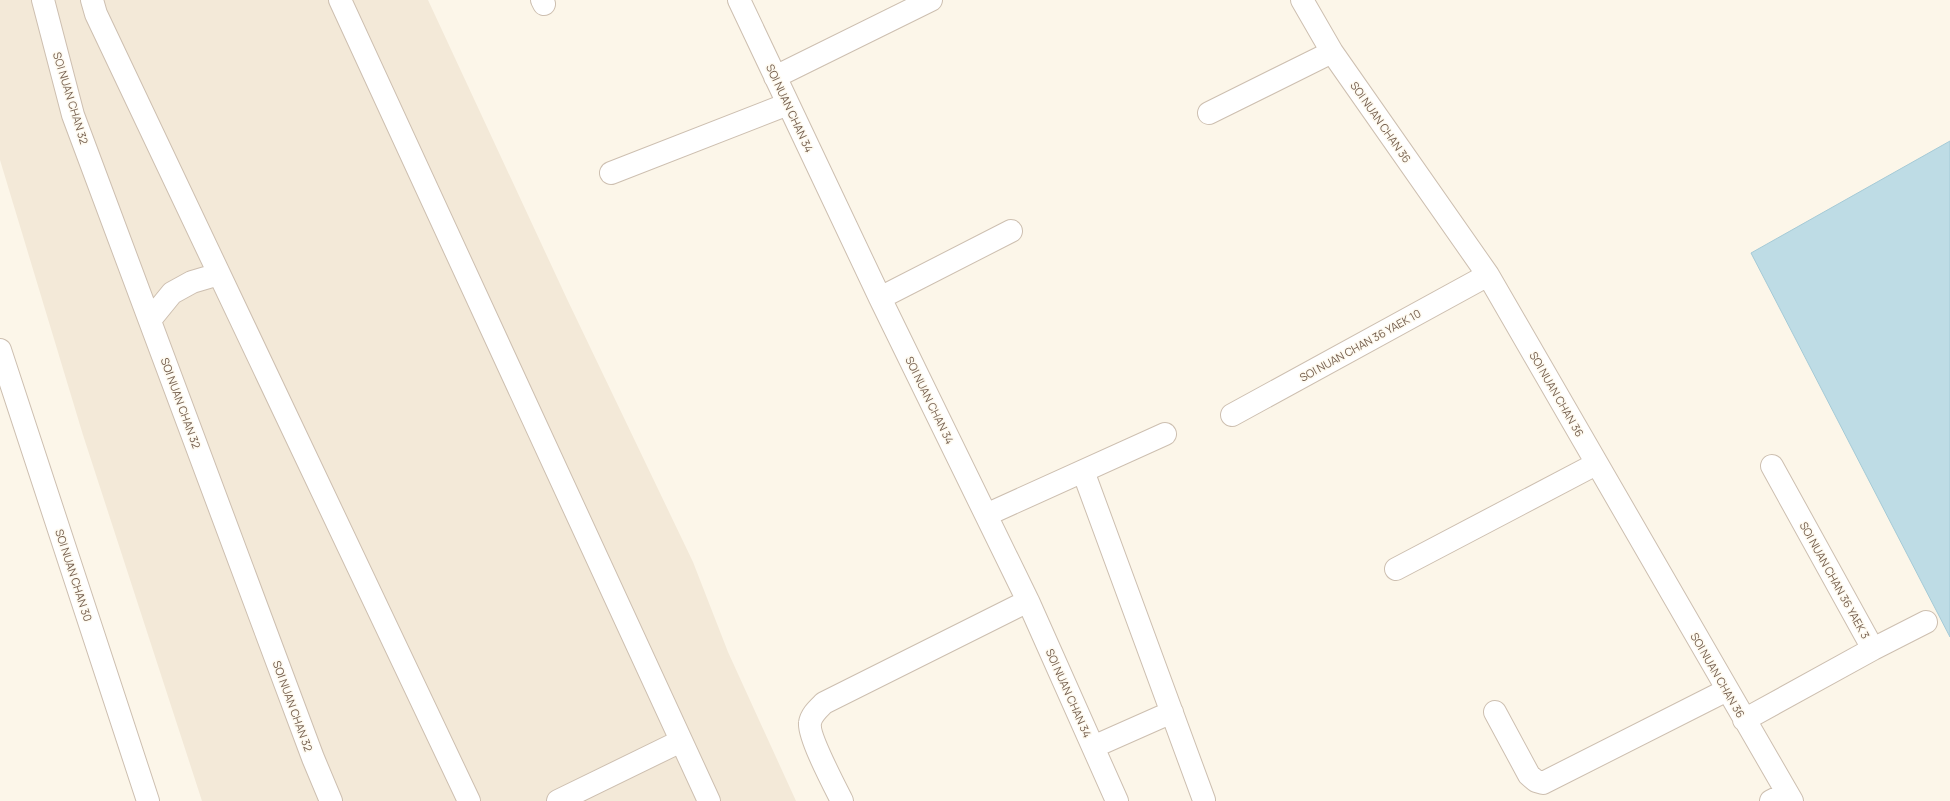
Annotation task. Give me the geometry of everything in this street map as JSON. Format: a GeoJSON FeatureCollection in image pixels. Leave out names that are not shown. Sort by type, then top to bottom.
{"type":"FeatureCollection","features":[{"type":"Feature","properties":{"kind":"street","name":"SOI NUAN CHAN 32"},"geometry":{"type":"LineString","coordinates":[[43,0],[73,115],[313,758],[331,801]]}},
{"type":"Feature","properties":{"kind":"street"},"geometry":{"type":"LineString","coordinates":[[92,0],[96,14],[469,801]]}},
{"type":"Feature","properties":{"kind":"street"},"geometry":{"type":"LineString","coordinates":[[340,0],[709,801]]}},
{"type":"Feature","properties":{"kind":"street","name":"SOI NUAN CHAN 34"},"geometry":{"type":"LineString","coordinates":[[739,0],[880,298],[1028,601],[1117,801]]}},
{"type":"Feature","properties":{"kind":"street"},"geometry":{"type":"LineString","coordinates":[[775,77],[931,0]]}},
{"type":"Feature","properties":{"kind":"street","name":"SOI NUAN CHAN 36"},"geometry":{"type":"LineString","coordinates":[[1302,0],[1332,52],[1488,275],[1744,720],[1783,798]]}},
{"type":"Feature","properties":{"kind":"street"},"geometry":{"type":"LineString","coordinates":[[1209,113],[1332,52]]}},
{"type":"Feature","properties":{"kind":"street"},"geometry":{"type":"LineString","coordinates":[[611,173],[788,104]]}},
{"type":"Feature","properties":{"kind":"street"},"geometry":{"type":"LineString","coordinates":[[880,298],[1011,231]]}},
{"type":"Feature","properties":{"kind":"street"},"geometry":{"type":"LineString","coordinates":[[150,320],[172,293],[192,282],[219,274]]}},
{"type":"Feature","properties":{"kind":"street","name":"SOI NUAN CHAN 36 YAEK 10"},"geometry":{"type":"LineString","coordinates":[[1232,415],[1488,275]]}},
{"type":"Feature","properties":{"kind":"street","name":"SOI NUAN CHAN 30"},"geometry":{"type":"LineString","coordinates":[[0,350],[148,801]]}},
{"type":"Feature","properties":{"kind":"street"},"geometry":{"type":"LineString","coordinates":[[986,515],[1165,434]]}},
{"type":"Feature","properties":{"kind":"street"},"geometry":{"type":"LineString","coordinates":[[1396,569],[1596,464]]}},
{"type":"Feature","properties":{"kind":"street","name":"SOI NUAN CHAN 36 YAEK 3"},"geometry":{"type":"LineString","coordinates":[[1744,720],[1873,649],[1772,466]]}},
{"type":"Feature","properties":{"kind":"street"},"geometry":{"type":"LineString","coordinates":[[1083,471],[1204,800]]}},
{"type":"Feature","properties":{"kind":"street"},"geometry":{"type":"LineString","coordinates":[[842,801],[814,741],[810,724],[815,712],[824,703],[1028,601]]}},
{"type":"Feature","properties":{"kind":"street"},"geometry":{"type":"LineString","coordinates":[[1873,649],[1926,622]]}},
{"type":"Feature","properties":{"kind":"street"},"geometry":{"type":"LineString","coordinates":[[1495,712],[1529,775],[1536,782],[1543,783],[1727,690]]}},
{"type":"Feature","properties":{"kind":"street"},"geometry":{"type":"LineString","coordinates":[[1093,747],[1172,712]]}},
{"type":"Feature","properties":{"kind":"street"},"geometry":{"type":"LineString","coordinates":[[558,801],[681,741]]}},
{"type":"Feature","properties":{"kind":"shaded area"},"geometry":{"type":"Polygon","coordinates":[[[0,0],[428,0],[567,299],[693,562],[728,652],[796,801],[202,801],[83,435],[0,160],[0,0]]]}},
{"type":"Feature","properties":{"kind":"water"},"geometry":{"type":"Polygon","coordinates":[[[1950,141],[1950,637],[1751,253],[1950,141]]]}}]}
